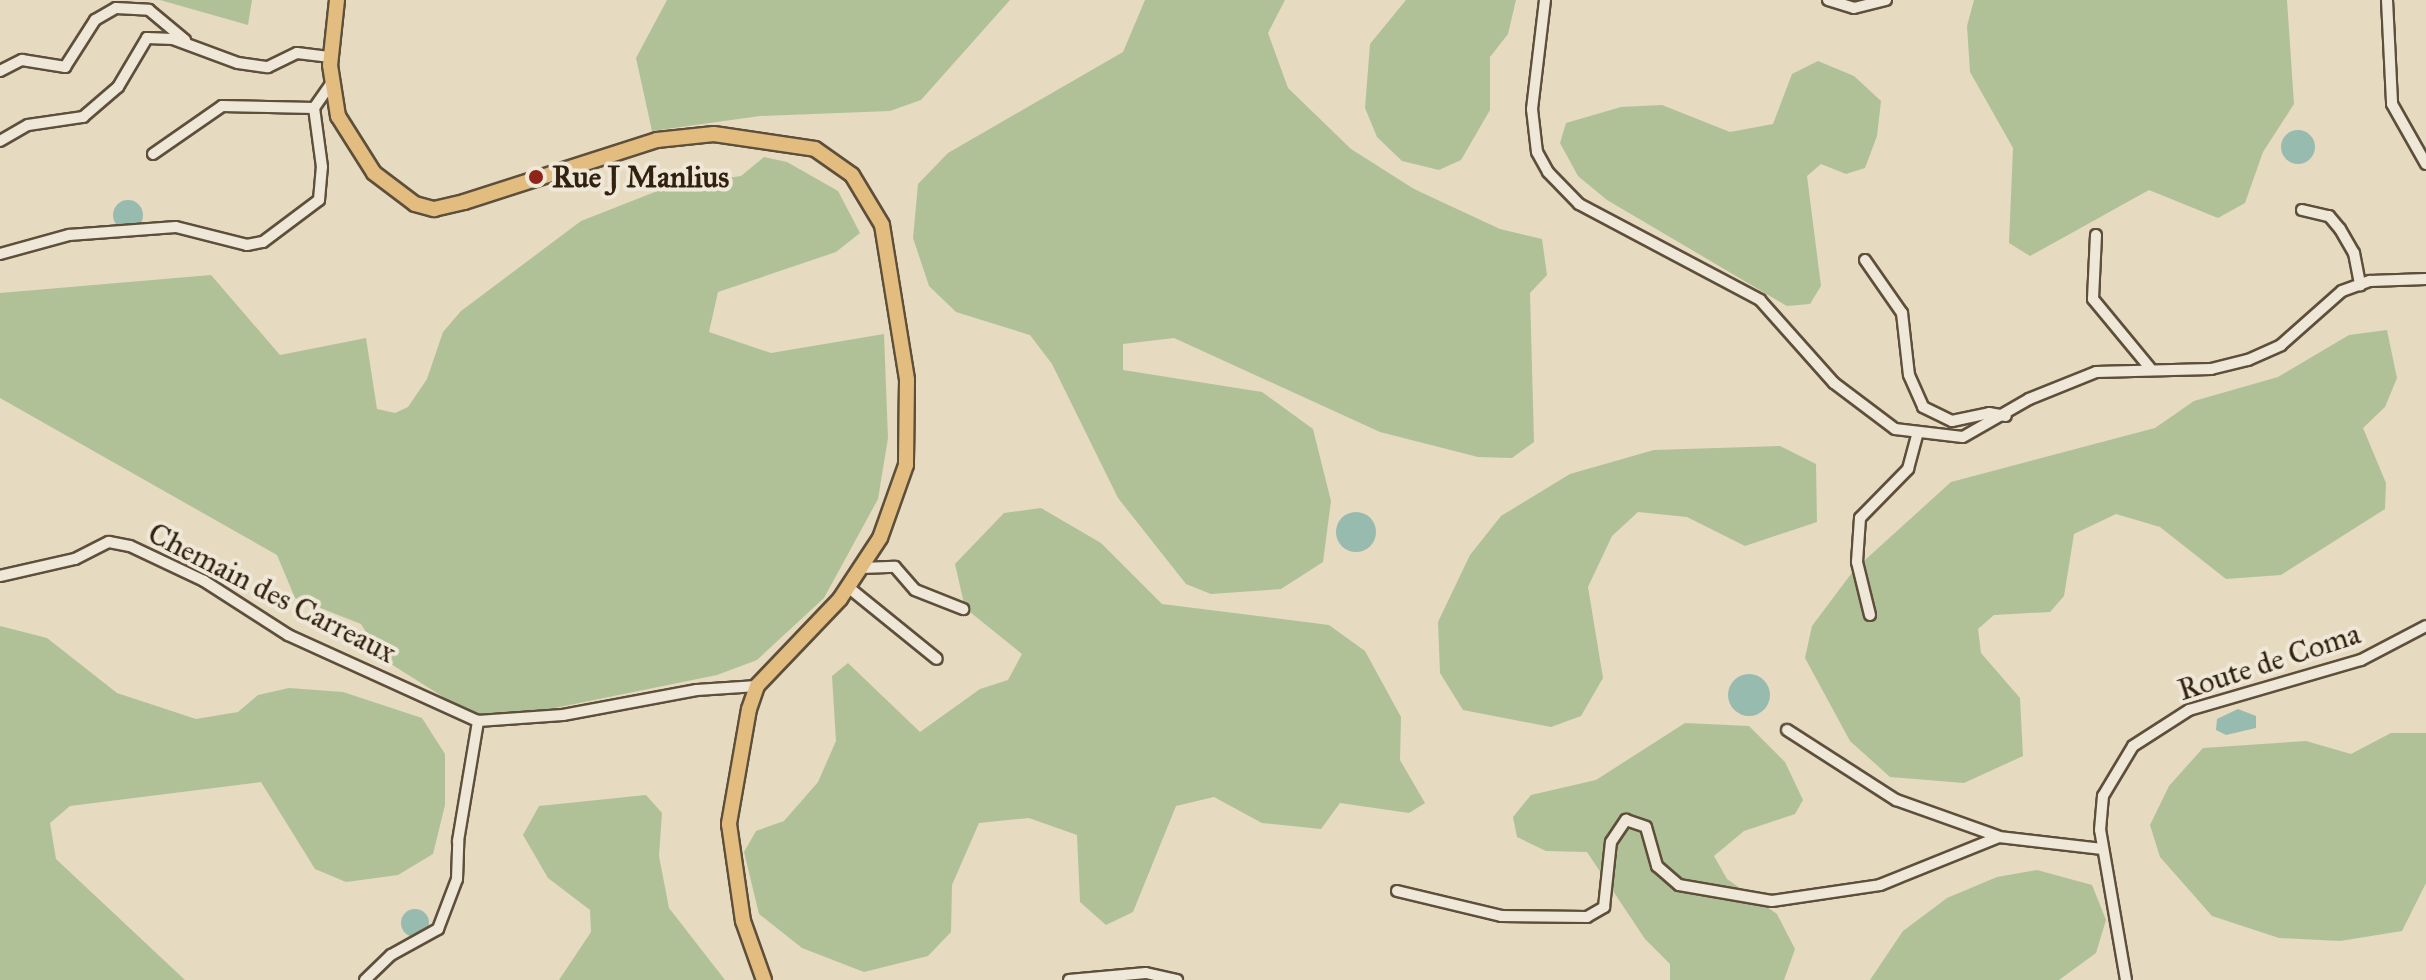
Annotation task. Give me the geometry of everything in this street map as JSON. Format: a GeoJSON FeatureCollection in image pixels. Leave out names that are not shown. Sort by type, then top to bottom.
{"type":"FeatureCollection","features":[{"type":"Feature","properties":{"kind":"main road"},"geometry":{"type":"LineString","coordinates":[[337,0],[331,84],[338,116],[374,173],[397,195],[434,209],[657,140],[714,134],[815,149],[852,175],[882,225],[907,380],[906,465],[880,538],[861,568],[848,587],[757,686],[729,824],[743,921],[766,980]]}},
{"type":"Feature","properties":{"kind":"street"},"geometry":{"type":"LineString","coordinates":[[1545,0],[1532,109],[1537,152],[1548,172],[1590,211],[1760,300],[1834,383],[1886,423],[1917,435],[1963,437],[2006,416],[2058,384],[2096,372],[2150,368],[2211,369],[2248,360],[2281,345],[2342,291],[2360,285],[2426,279]]}},
{"type":"Feature","properties":{"kind":"street"},"geometry":{"type":"LineString","coordinates":[[1828,0],[1854,8],[1886,0]]}},
{"type":"Feature","properties":{"kind":"street"},"geometry":{"type":"LineString","coordinates":[[2387,0],[2392,104],[2426,164]]}},
{"type":"Feature","properties":{"kind":"street"},"geometry":{"type":"LineString","coordinates":[[0,71],[22,60],[65,67],[95,20],[116,8],[149,10],[192,46]]}},
{"type":"Feature","properties":{"kind":"street"},"geometry":{"type":"LineString","coordinates":[[0,141],[28,125],[83,117],[118,87],[147,38],[192,46],[268,67],[297,53],[331,57]]}},
{"type":"Feature","properties":{"kind":"street"},"geometry":{"type":"LineString","coordinates":[[0,254],[69,235],[176,227],[247,245],[263,242],[319,200],[322,167],[314,108],[331,84]]}},
{"type":"Feature","properties":{"kind":"street"},"geometry":{"type":"LineString","coordinates":[[153,154],[222,106],[314,108]]}},
{"type":"Feature","properties":{"kind":"street"},"geometry":{"type":"LineString","coordinates":[[2302,210],[2329,216],[2340,229],[2354,253],[2360,285]]}},
{"type":"Feature","properties":{"kind":"street"},"geometry":{"type":"LineString","coordinates":[[2096,235],[2093,299],[2150,368]]}},
{"type":"Feature","properties":{"kind":"street"},"geometry":{"type":"LineString","coordinates":[[1865,260],[1902,313],[1909,375],[1923,407],[1952,421],[2006,416]]}},
{"type":"Feature","properties":{"kind":"street"},"geometry":{"type":"LineString","coordinates":[[1870,615],[1857,562],[1860,518],[1908,469],[1917,435]]}},
{"type":"Feature","properties":{"kind":"street","name":"Chemain des Carreaux"},"geometry":{"type":"LineString","coordinates":[[0,576],[75,559],[109,542],[130,546],[204,581],[288,635],[478,721],[563,715],[697,690],[757,686]]}},
{"type":"Feature","properties":{"kind":"street"},"geometry":{"type":"LineString","coordinates":[[861,568],[895,567],[915,590],[963,609]]}},
{"type":"Feature","properties":{"kind":"street"},"geometry":{"type":"LineString","coordinates":[[848,587],[937,659]]}},
{"type":"Feature","properties":{"kind":"street","name":"Route de Coma"},"geometry":{"type":"LineString","coordinates":[[2126,980],[2102,849],[2103,796],[2133,746],[2156,728],[2189,710],[2361,660],[2426,626]]}},
{"type":"Feature","properties":{"kind":"street"},"geometry":{"type":"LineString","coordinates":[[365,980],[391,955],[438,929],[457,879],[458,841],[478,721]]}},
{"type":"Feature","properties":{"kind":"street"},"geometry":{"type":"LineString","coordinates":[[1787,730],[1896,800],[1999,837],[2102,849]]}},
{"type":"Feature","properties":{"kind":"street"},"geometry":{"type":"LineString","coordinates":[[1397,891],[1516,918],[1587,917],[1604,907],[1611,842],[1626,820],[1646,827],[1657,866],[1679,885],[1772,901],[1880,885],[1999,837]]}},
{"type":"Feature","properties":{"kind":"street"},"geometry":{"type":"LineString","coordinates":[[1069,980],[1146,973],[1177,980]]}},
{"type":"Feature","properties":{"kind":"green space"},"geometry":{"type":"Polygon","coordinates":[[[160,0],[252,0],[248,25],[160,0]]]}},
{"type":"Feature","properties":{"kind":"green space"},"geometry":{"type":"Polygon","coordinates":[[[667,0],[1010,0],[921,100],[890,111],[760,116],[652,131],[636,58],[667,0]]]}},
{"type":"Feature","properties":{"kind":"green space"},"geometry":{"type":"Polygon","coordinates":[[[1145,0],[1285,0],[1268,33],[1288,88],[1351,149],[1414,189],[1500,229],[1542,239],[1547,275],[1530,293],[1534,442],[1512,458],[1478,457],[1380,432],[1174,338],[1123,344],[1123,370],[1262,392],[1313,429],[1331,501],[1323,562],[1281,589],[1211,594],[1186,584],[1118,498],[1052,364],[1030,335],[956,312],[929,286],[913,238],[918,184],[948,153],[1123,52],[1145,0]]]}},
{"type":"Feature","properties":{"kind":"green space"},"geometry":{"type":"Polygon","coordinates":[[[1406,0],[1516,0],[1508,34],[1490,57],[1490,110],[1461,160],[1439,170],[1402,161],[1377,137],[1365,108],[1370,44],[1406,0]]]}},
{"type":"Feature","properties":{"kind":"green space"},"geometry":{"type":"Polygon","coordinates":[[[1974,0],[2287,0],[2294,104],[2263,152],[2245,203],[2218,218],[2149,190],[2030,256],[2009,243],[2013,148],[1970,72],[1967,26],[1974,0]]]}},
{"type":"Feature","properties":{"kind":"green space"},"geometry":{"type":"Polygon","coordinates":[[[1818,61],[1854,76],[1881,101],[1877,136],[1865,168],[1846,174],[1821,164],[1807,176],[1821,286],[1810,304],[1787,306],[1607,200],[1578,176],[1560,143],[1566,123],[1621,107],[1662,105],[1730,132],[1773,124],[1792,74],[1818,61]]]}},
{"type":"Feature","properties":{"kind":"green space"},"geometry":{"type":"Polygon","coordinates":[[[764,157],[787,162],[838,191],[860,233],[836,252],[718,292],[709,332],[771,353],[884,334],[888,438],[878,499],[824,598],[757,660],[717,675],[505,718],[467,712],[383,659],[361,624],[295,598],[277,555],[0,398],[0,293],[211,275],[280,355],[366,338],[377,409],[395,413],[408,407],[427,379],[443,332],[461,311],[581,221],[665,188],[741,176],[764,157]]]}},
{"type":"Feature","properties":{"kind":"green space"},"geometry":{"type":"Polygon","coordinates":[[[2387,330],[2397,378],[2385,407],[2363,428],[2386,483],[2385,509],[2281,575],[2226,579],[2160,527],[2116,514],[2074,534],[2064,596],[2050,612],[1994,615],[1978,629],[1981,653],[2020,698],[2023,756],[1964,783],[1890,777],[1850,741],[1805,658],[1812,626],[1854,570],[1951,482],[2155,428],[2194,401],[2278,377],[2349,335],[2387,330]]]}},
{"type":"Feature","properties":{"kind":"green space"},"geometry":{"type":"Polygon","coordinates":[[[1780,446],[1816,464],[1817,522],[1745,546],[1687,517],[1638,512],[1612,536],[1588,587],[1603,678],[1581,716],[1551,727],[1463,710],[1440,673],[1438,622],[1470,555],[1501,516],[1570,474],[1654,450],[1780,446]]]}},
{"type":"Feature","properties":{"kind":"green space"},"geometry":{"type":"Polygon","coordinates":[[[1041,508],[1101,543],[1162,604],[1329,625],[1365,651],[1401,717],[1400,760],[1425,803],[1409,813],[1340,803],[1321,829],[1262,823],[1214,797],[1176,806],[1133,912],[1106,925],[1080,902],[1077,835],[1029,818],[979,823],[952,885],[951,932],[928,956],[864,972],[802,948],[759,914],[744,852],[756,831],[784,821],[818,782],[836,741],[832,676],[848,663],[920,732],[980,689],[1008,680],[1022,654],[965,608],[955,564],[1004,513],[1041,508]]]}},
{"type":"Feature","properties":{"kind":"green space"},"geometry":{"type":"Polygon","coordinates":[[[0,626],[47,638],[117,693],[196,719],[238,712],[258,695],[289,688],[343,692],[422,718],[445,754],[445,805],[433,854],[398,875],[346,882],[315,869],[261,782],[70,806],[50,823],[56,859],[185,980],[0,980],[0,626]]]}},
{"type":"Feature","properties":{"kind":"green space"},"geometry":{"type":"Polygon","coordinates":[[[1685,723],[1749,726],[1785,762],[1803,800],[1795,814],[1744,831],[1714,856],[1727,879],[1777,914],[1795,949],[1784,980],[1670,980],[1670,964],[1645,939],[1587,852],[1546,851],[1517,837],[1513,817],[1531,795],[1596,780],[1685,723]]]}},
{"type":"Feature","properties":{"kind":"green space"},"geometry":{"type":"Polygon","coordinates":[[[2391,733],[2426,733],[2426,883],[2402,931],[2340,941],[2279,938],[2212,916],[2160,857],[2150,825],[2169,786],[2203,748],[2306,741],[2351,754],[2391,733]]]}},
{"type":"Feature","properties":{"kind":"green space"},"geometry":{"type":"Polygon","coordinates":[[[646,795],[662,813],[659,856],[669,908],[725,980],[559,980],[591,932],[590,910],[548,878],[523,835],[539,806],[646,795]]]}},
{"type":"Feature","properties":{"kind":"green space"},"geometry":{"type":"Polygon","coordinates":[[[2037,870],[2092,885],[2106,920],[2096,953],[2059,980],[1870,980],[1903,931],[1947,898],[1997,877],[2037,870]]]}},
{"type":"Feature","properties":{"kind":"water"},"geometry":{"type":"Polygon","coordinates":[[[2298,130],[2310,135],[2315,147],[2310,159],[2298,164],[2286,159],[2281,147],[2286,135],[2298,130]]]}},
{"type":"Feature","properties":{"kind":"water"},"geometry":{"type":"Polygon","coordinates":[[[128,200],[134,201],[142,209],[142,221],[134,229],[128,230],[122,229],[114,221],[113,215],[114,209],[122,201],[128,200]]]}},
{"type":"Feature","properties":{"kind":"water"},"geometry":{"type":"Polygon","coordinates":[[[1356,512],[1370,518],[1376,532],[1370,546],[1356,552],[1342,546],[1336,532],[1342,518],[1356,512]]]}},
{"type":"Feature","properties":{"kind":"water"},"geometry":{"type":"Polygon","coordinates":[[[1749,674],[1764,680],[1770,695],[1764,710],[1749,716],[1734,710],[1728,695],[1734,680],[1749,674]]]}},
{"type":"Feature","properties":{"kind":"water"},"geometry":{"type":"Polygon","coordinates":[[[2238,709],[2256,716],[2256,728],[2226,735],[2216,730],[2217,719],[2238,709]]]}},
{"type":"Feature","properties":{"kind":"water"},"geometry":{"type":"Polygon","coordinates":[[[415,909],[425,913],[429,923],[425,933],[415,937],[405,933],[401,923],[405,913],[415,909]]]}},
{"type":"Feature","properties":{"kind":"place","name":"Rue J Manlius"},"geometry":{"type":"Point","coordinates":[536,177]}}]}
